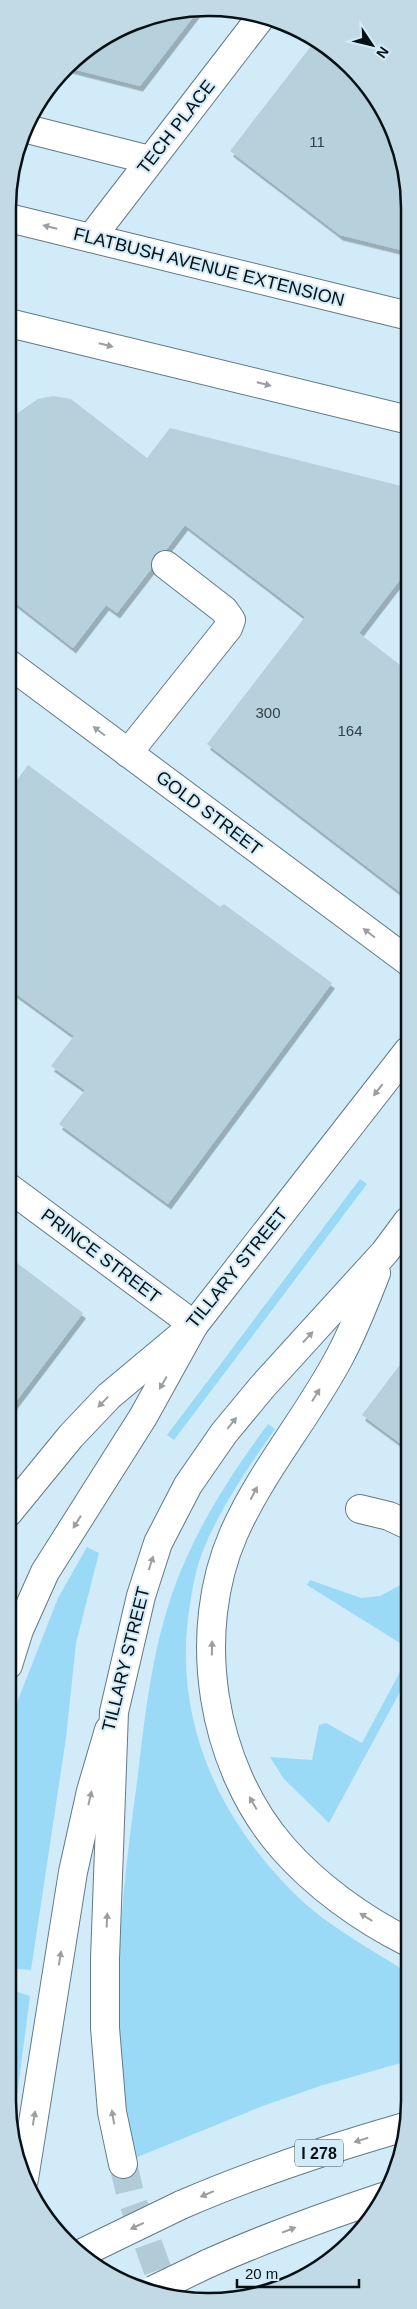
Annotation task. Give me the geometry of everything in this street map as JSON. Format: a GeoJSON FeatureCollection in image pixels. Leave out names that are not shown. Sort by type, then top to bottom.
{"type":"FeatureCollection","features":[{"type":"Feature","properties":{"kind":"main road","name":"TECH PLACE"},"geometry":{"type":"LineString","coordinates":[[91,238],[257,23]]}},
{"type":"Feature","properties":{"kind":"main road"},"geometry":{"type":"LineString","coordinates":[[33,130],[150,160]]}},
{"type":"Feature","properties":{"kind":"main road","name":"FLATBUSH AVENUE EXTENSION"},"geometry":{"type":"LineString","coordinates":[[16,220],[401,314]]}},
{"type":"Feature","properties":{"kind":"main road"},"geometry":{"type":"LineString","coordinates":[[16,330],[401,418]]}},
{"type":"Feature","properties":{"kind":"main road"},"geometry":{"type":"LineString","coordinates":[[128,753],[228,628],[231,620],[224,610],[166,565]]}},
{"type":"Feature","properties":{"kind":"main road","name":"GOLD STREET"},"geometry":{"type":"LineString","coordinates":[[16,669],[401,957]]}},
{"type":"Feature","properties":{"kind":"main road","name":"TILLARY STREET"},"geometry":{"type":"LineString","coordinates":[[16,1502],[71,1436],[109,1396],[194,1325],[401,1060]]}},
{"type":"Feature","properties":{"kind":"main road","name":"PRINCE STREET"},"geometry":{"type":"LineString","coordinates":[[16,1193],[194,1325]]}},
{"type":"Feature","properties":{"kind":"main road","name":"TILLARY STREET"},"geometry":{"type":"LineString","coordinates":[[28,2166],[73,1872],[91,1791],[114,1712],[124,1663],[158,1543],[188,1485],[224,1433],[263,1386],[385,1252],[401,1230]]}},
{"type":"Feature","properties":{"kind":"main road"},"geometry":{"type":"LineString","coordinates":[[385,1252],[339,1358],[259,1484],[233,1534],[220,1577],[214,1612],[212,1659],[222,1730],[242,1784],[262,1820],[282,1847],[307,1872],[360,1914],[401,1938]]}},
{"type":"Feature","properties":{"kind":"main road"},"geometry":{"type":"LineString","coordinates":[[16,1640],[45,1572],[143,1417],[194,1325]]}},
{"type":"Feature","properties":{"kind":"main road"},"geometry":{"type":"LineString","coordinates":[[360,1509],[401,1521]]}},
{"type":"Feature","properties":{"kind":"main road"},"geometry":{"type":"LineString","coordinates":[[114,1712],[105,1959],[105,2028],[112,2112],[123,2164]]}},
{"type":"Feature","properties":{"kind":"main road","name":"I 278"},"geometry":{"type":"LineString","coordinates":[[89,2251],[232,2183],[304,2157],[399,2129]]}},
{"type":"Feature","properties":{"kind":"main road"},"geometry":{"type":"LineString","coordinates":[[161,2286],[254,2243],[324,2216],[373,2200]]}},
{"type":"Feature","properties":{"kind":"main road"},"geometry":{"type":"LineString","coordinates":[[324,2216],[364,2213]]}},
{"type":"Feature","properties":{"kind":"shaded area"},"geometry":{"type":"Polygon","coordinates":[[[360,1179],[367,1184],[174,1440],[167,1435],[360,1179]]]}},
{"type":"Feature","properties":{"kind":"shaded area"},"geometry":{"type":"Polygon","coordinates":[[[268,1424],[275,1429],[244,1474],[216,1522],[201,1556],[195,1579],[188,1618],[186,1658],[189,1697],[197,1735],[210,1771],[227,1806],[247,1838],[272,1869],[299,1898],[323,1918],[401,1969],[401,2063],[320,2086],[260,2107],[135,2158],[120,2064],[118,2000],[120,1936],[143,1729],[154,1661],[172,1594],[202,1526],[240,1464],[268,1424]]]}},
{"type":"Feature","properties":{"kind":"shaded area"},"geometry":{"type":"Polygon","coordinates":[[[87,1547],[99,1553],[76,1643],[66,1738],[31,1970],[16,1969],[16,1710],[18,1700],[58,1598],[87,1547]]]}},
{"type":"Feature","properties":{"kind":"shaded area"},"geometry":{"type":"Polygon","coordinates":[[[310,1580],[361,1598],[380,1596],[401,1585],[401,1644],[307,1585],[310,1580]]]}},
{"type":"Feature","properties":{"kind":"shaded area"},"geometry":{"type":"Polygon","coordinates":[[[401,1670],[401,1690],[329,1823],[284,1779],[270,1757],[312,1760],[319,1725],[326,1723],[362,1743],[401,1670]]]}},
{"type":"Feature","properties":{"kind":"shaded area"},"geometry":{"type":"Polygon","coordinates":[[[16,1992],[30,1996],[16,2102],[16,1992]]]}},
{"type":"Feature","properties":{"kind":"building"},"geometry":{"type":"Polygon","coordinates":[[[193,17],[140,86],[76,70],[91,56],[123,36],[147,26],[193,17]]]}},
{"type":"Feature","properties":{"kind":"building"},"geometry":{"type":"Polygon","coordinates":[[[311,46],[326,56],[353,82],[375,112],[391,147],[399,183],[401,250],[340,235],[230,151],[311,46]]]}},
{"type":"Feature","properties":{"kind":"building"},"geometry":{"type":"Polygon","coordinates":[[[53,396],[71,399],[147,458],[170,428],[401,486],[401,578],[359,633],[401,666],[401,893],[207,744],[305,617],[185,525],[166,550],[154,555],[151,569],[117,613],[106,605],[73,648],[16,603],[16,416],[38,399],[53,396]]]}},
{"type":"Feature","properties":{"kind":"building"},"geometry":{"type":"Polygon","coordinates":[[[28,765],[220,907],[224,904],[332,983],[168,1204],[59,1124],[85,1090],[51,1066],[74,1036],[16,994],[16,781],[28,765]]]}},
{"type":"Feature","properties":{"kind":"building"},"geometry":{"type":"Polygon","coordinates":[[[16,1262],[83,1313],[16,1401],[16,1262]]]}},
{"type":"Feature","properties":{"kind":"building"},"geometry":{"type":"Polygon","coordinates":[[[401,1363],[401,1444],[362,1415],[401,1363]]]}},
{"type":"Feature","properties":{"kind":"tunnel"},"geometry":{"type":"LineString","coordinates":[[123,2164],[131,2197],[164,2287]]}}]}
